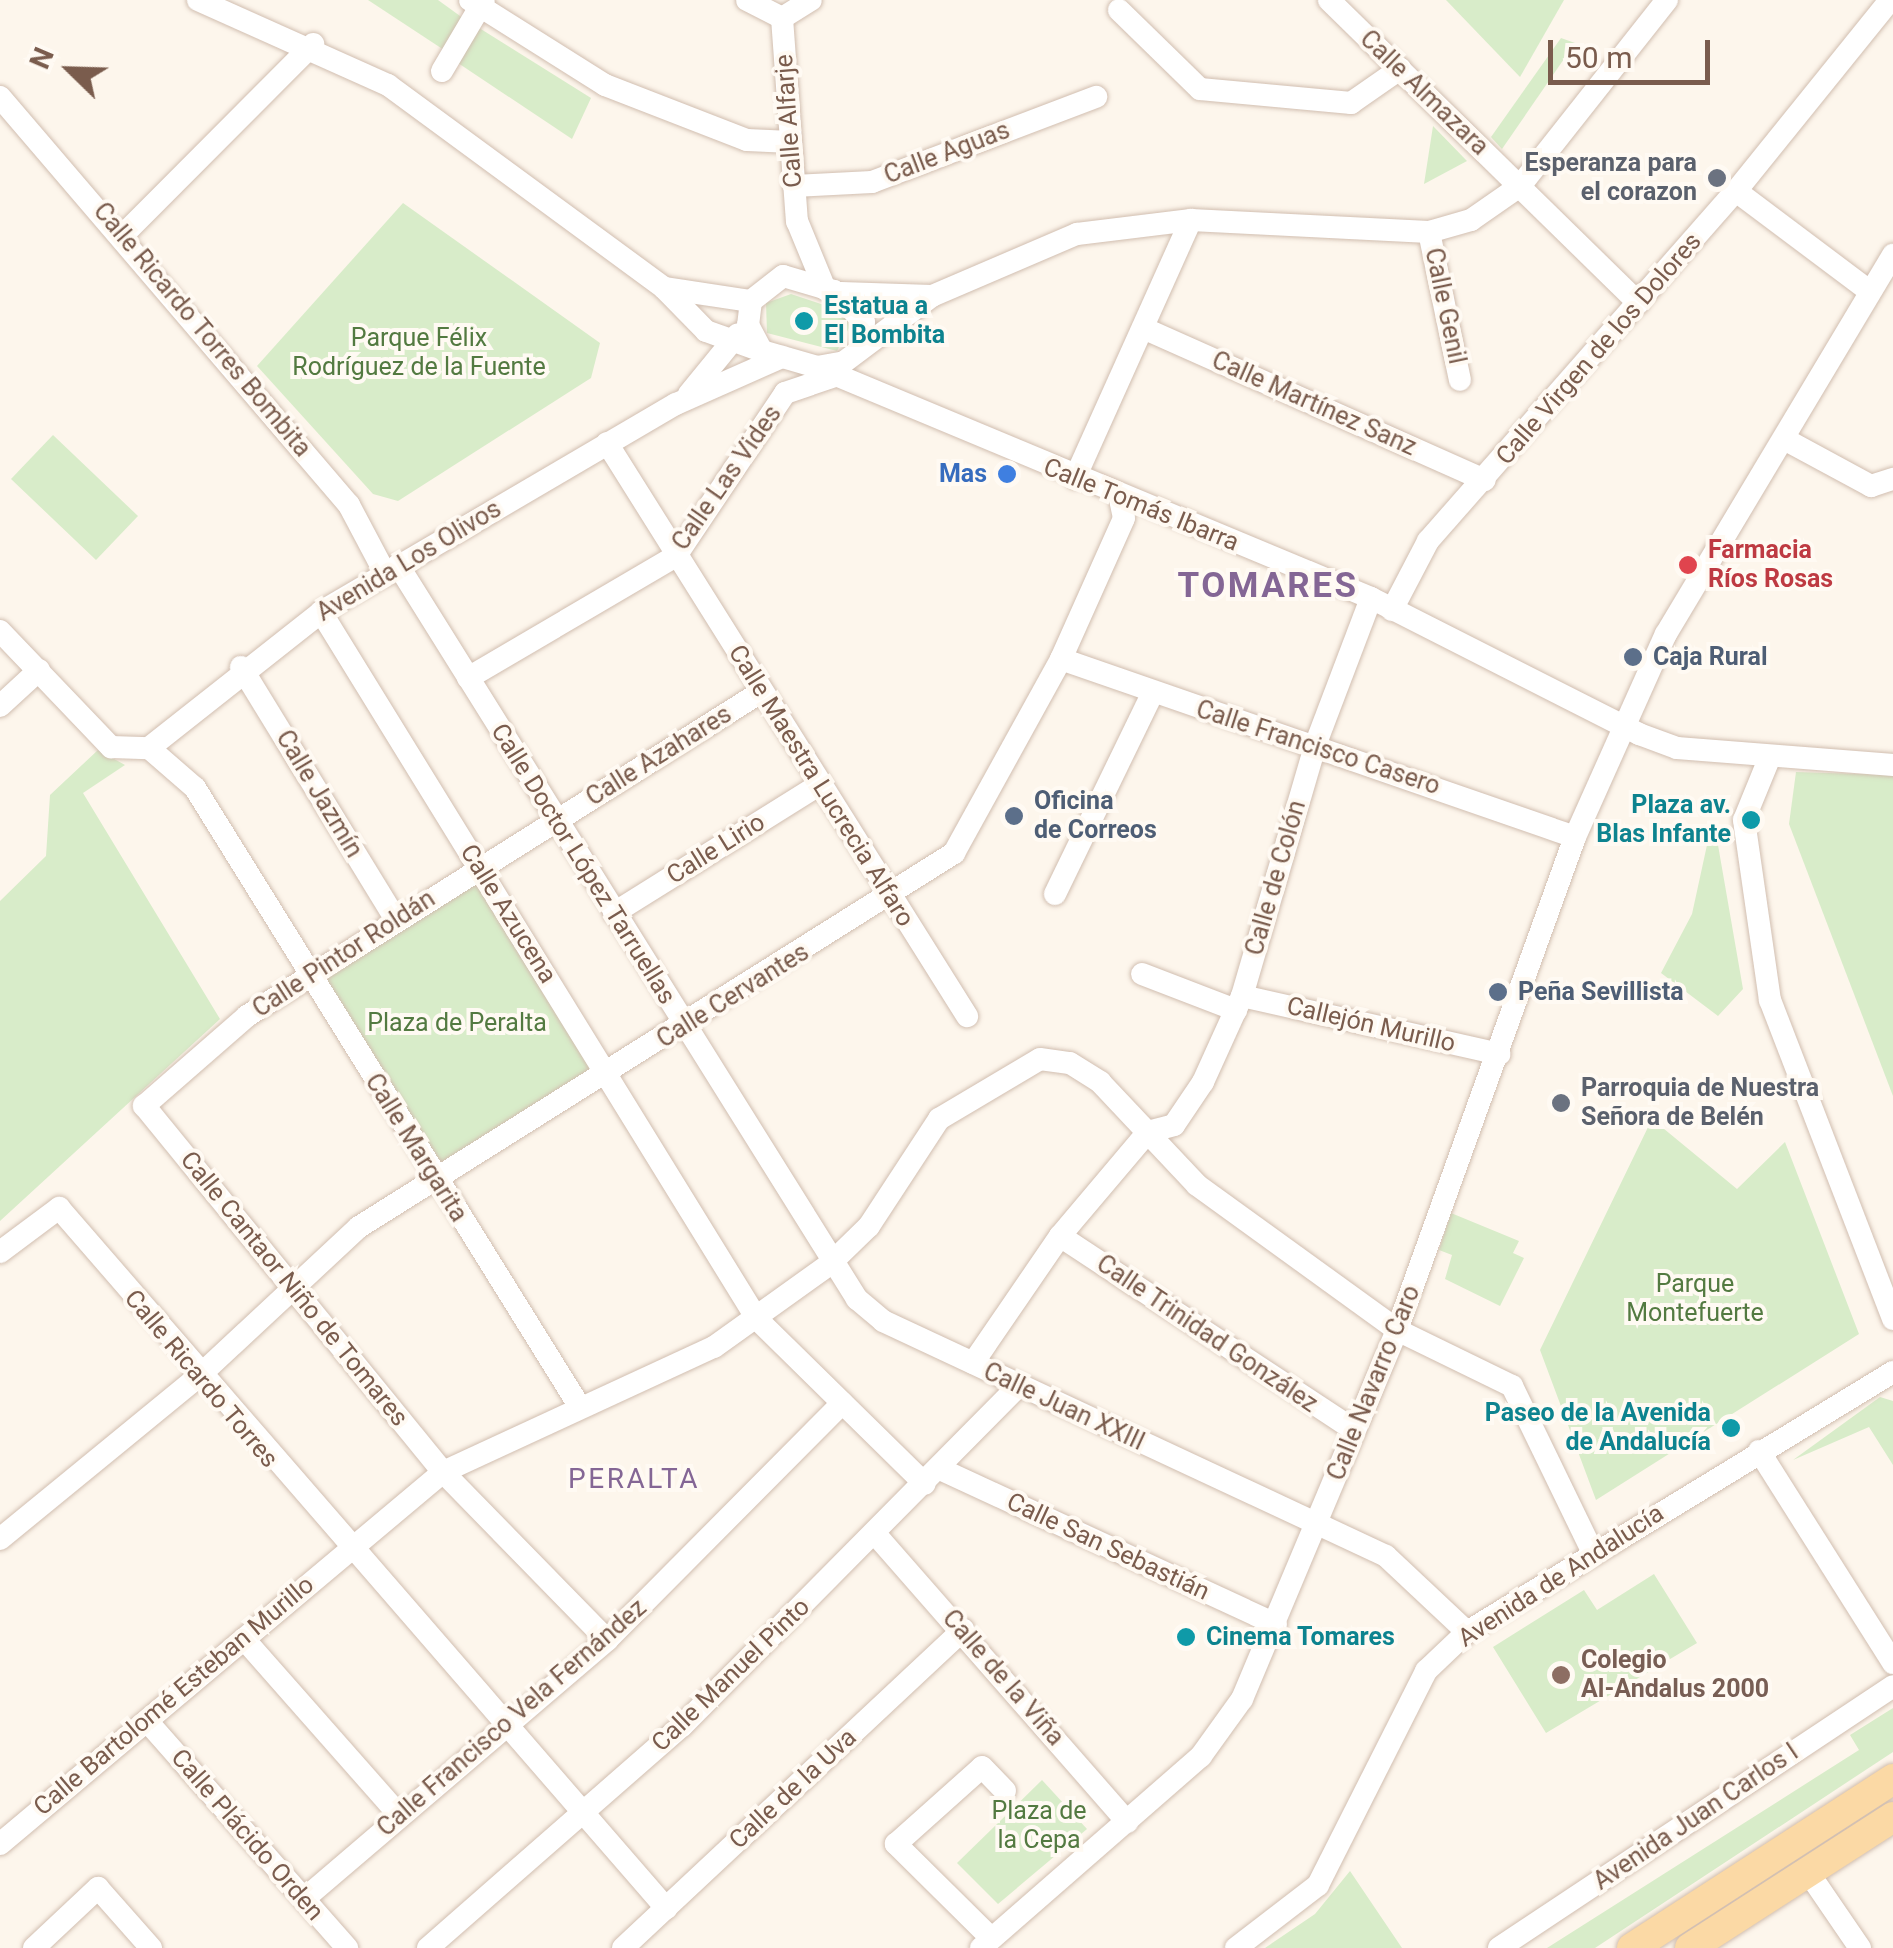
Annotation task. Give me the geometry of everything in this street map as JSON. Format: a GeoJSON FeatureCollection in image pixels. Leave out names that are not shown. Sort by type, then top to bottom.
{"type":"FeatureCollection","features":[{"type":"Feature","properties":{"kind":"main road"},"geometry":{"type":"LineString","coordinates":[[1632,1948],[1893,1779]]}},
{"type":"Feature","properties":{"kind":"main road"},"geometry":{"type":"LineString","coordinates":[[1690,1948],[1893,1818]]}},
{"type":"Feature","properties":{"kind":"street"},"geometry":{"type":"LineString","coordinates":[[198,0],[313,44],[428,112],[664,288],[726,344],[825,372],[932,296],[1077,234],[1191,220],[1429,232],[1470,220],[1520,186],[1667,0]]}},
{"type":"Feature","properties":{"kind":"street"},"geometry":{"type":"LineString","coordinates":[[748,0],[782,18],[811,0]]}},
{"type":"Feature","properties":{"kind":"street","name":"Calle Almazara"},"geometry":{"type":"LineString","coordinates":[[1329,0],[1638,303]]}},
{"type":"Feature","properties":{"kind":"street","name":"Calle Virgen de los Dolores"},"geometry":{"type":"LineString","coordinates":[[1392,610],[1428,541],[1736,191],[1890,0]]}},
{"type":"Feature","properties":{"kind":"street"},"geometry":{"type":"LineString","coordinates":[[442,71],[477,2],[605,85],[747,140],[791,142]]}},
{"type":"Feature","properties":{"kind":"street"},"geometry":{"type":"LineString","coordinates":[[1119,10],[1200,89],[1351,103],[1400,69]]}},
{"type":"Feature","properties":{"kind":"street","name":"Calle Alfarje"},"geometry":{"type":"LineString","coordinates":[[782,18],[797,224],[782,276]]}},
{"type":"Feature","properties":{"kind":"street"},"geometry":{"type":"LineString","coordinates":[[122,236],[313,44]]}},
{"type":"Feature","properties":{"kind":"street","name":"Calle Ricardo Torres Bombita"},"geometry":{"type":"LineString","coordinates":[[0,97],[349,505],[392,570]]}},
{"type":"Feature","properties":{"kind":"street","name":"Calle Aguas"},"geometry":{"type":"LineString","coordinates":[[794,186],[872,182],[1096,97]]}},
{"type":"Feature","properties":{"kind":"street"},"geometry":{"type":"LineString","coordinates":[[1736,191],[1869,291]]}},
{"type":"Feature","properties":{"kind":"street"},"geometry":{"type":"LineString","coordinates":[[1076,478],[1191,220]]}},
{"type":"Feature","properties":{"kind":"street","name":"Calle Alfarje"},"geometry":{"type":"LineString","coordinates":[[797,224],[830,290]]}},
{"type":"Feature","properties":{"kind":"street","name":"Calle Genil"},"geometry":{"type":"LineString","coordinates":[[1429,232],[1460,380]]}},
{"type":"Feature","properties":{"kind":"street","name":"Calle Navarro Caro"},"geometry":{"type":"LineString","coordinates":[[986,1943],[1202,1756],[1242,1699],[1397,1330],[1500,1054],[1575,837],[1666,634],[1786,440],[1893,255]]}},
{"type":"Feature","properties":{"kind":"street"},"geometry":{"type":"LineString","coordinates":[[664,288],[750,301],[782,276],[830,290],[932,296]]}},
{"type":"Feature","properties":{"kind":"street"},"geometry":{"type":"LineString","coordinates":[[830,290],[864,322],[860,350]]}},
{"type":"Feature","properties":{"kind":"street"},"geometry":{"type":"LineString","coordinates":[[750,301],[748,325],[772,354]]}},
{"type":"Feature","properties":{"kind":"street","name":"Avenida Los Olivos"},"geometry":{"type":"LineString","coordinates":[[686,399],[726,344],[748,325]]}},
{"type":"Feature","properties":{"kind":"street","name":"Calle Martínez Sanz"},"geometry":{"type":"LineString","coordinates":[[1142,328],[1484,480]]}},
{"type":"Feature","properties":{"kind":"street","name":"Avenida Los Olivos"},"geometry":{"type":"LineString","coordinates":[[149,748],[241,667],[321,612],[607,443],[772,354]]}},
{"type":"Feature","properties":{"kind":"street","name":"Calle Tomás Ibarra"},"geometry":{"type":"LineString","coordinates":[[825,372],[1120,498],[1370,598],[1677,748],[1769,759],[1893,765]]}},
{"type":"Feature","properties":{"kind":"street","name":"Calle Las Vides"},"geometry":{"type":"LineString","coordinates":[[468,678],[676,556],[786,393],[825,372]]}},
{"type":"Feature","properties":{"kind":"street"},"geometry":{"type":"LineString","coordinates":[[1786,440],[1872,486],[1893,479]]}},
{"type":"Feature","properties":{"kind":"street","name":"Calle Maestra Lucrecia Alfaro"},"geometry":{"type":"LineString","coordinates":[[607,443],[967,1016]]}},
{"type":"Feature","properties":{"kind":"street","name":"Calle Cervantes"},"geometry":{"type":"LineString","coordinates":[[0,1539],[198,1377],[359,1228],[890,899],[974,832],[1060,659],[1124,518],[1120,498]]}},
{"type":"Feature","properties":{"kind":"street","name":"Calle Doctor López Tarruellas"},"geometry":{"type":"LineString","coordinates":[[392,570],[468,678],[830,1264]]}},
{"type":"Feature","properties":{"kind":"street","name":"Calle de Colón"},"geometry":{"type":"LineString","coordinates":[[973,1363],[1060,1236],[1148,1132],[1174,1126],[1239,1003],[1316,743],[1370,598]]}},
{"type":"Feature","properties":{"kind":"street","name":"Calle Azucena"},"geometry":{"type":"LineString","coordinates":[[321,612],[757,1318],[842,1403]]}},
{"type":"Feature","properties":{"kind":"street"},"geometry":{"type":"LineString","coordinates":[[0,631],[111,747],[149,748]]}},
{"type":"Feature","properties":{"kind":"street","name":"Calle Francisco Casero"},"geometry":{"type":"LineString","coordinates":[[1060,659],[1152,694],[1316,743],[1575,837]]}},
{"type":"Feature","properties":{"kind":"street","name":"Calle Jazmín"},"geometry":{"type":"LineString","coordinates":[[241,667],[396,920]]}},
{"type":"Feature","properties":{"kind":"street"},"geometry":{"type":"LineString","coordinates":[[0,706],[38,670]]}},
{"type":"Feature","properties":{"kind":"street","name":"Calle Azahares"},"geometry":{"type":"LineString","coordinates":[[556,820],[761,692]]}},
{"type":"Feature","properties":{"kind":"street"},"geometry":{"type":"LineString","coordinates":[[1055,894],[1152,694]]}},
{"type":"Feature","properties":{"kind":"street","name":"Calle Margarita"},"geometry":{"type":"LineString","coordinates":[[149,748],[195,788],[578,1404]]}},
{"type":"Feature","properties":{"kind":"street"},"geometry":{"type":"LineString","coordinates":[[1769,759],[1744,820],[1770,1000],[1893,1320]]}},
{"type":"Feature","properties":{"kind":"street","name":"Calle Lirio"},"geometry":{"type":"LineString","coordinates":[[614,913],[819,785]]}},
{"type":"Feature","properties":{"kind":"street","name":"Calle Pintor Roldán"},"geometry":{"type":"LineString","coordinates":[[144,1106],[308,974],[556,820]]}},
{"type":"Feature","properties":{"kind":"street","name":"Callejón Murillo"},"geometry":{"type":"LineString","coordinates":[[1142,974],[1239,1003],[1500,1054]]}},
{"type":"Feature","properties":{"kind":"street","name":"Calle Bartolomé Esteban Murillo"},"geometry":{"type":"LineString","coordinates":[[0,1844],[346,1548],[444,1472],[578,1404],[714,1347],[830,1264],[869,1226],[920,1140],[1008,1071],[1040,1059],[1070,1062],[1148,1132]]}},
{"type":"Feature","properties":{"kind":"street","name":"Calle Cantaor Niño de Tomares"},"geometry":{"type":"LineString","coordinates":[[144,1106],[444,1472],[607,1640]]}},
{"type":"Feature","properties":{"kind":"street"},"geometry":{"type":"LineString","coordinates":[[1148,1132],[1197,1185],[1397,1330],[1512,1386],[1593,1553]]}},
{"type":"Feature","properties":{"kind":"street","name":"Calle Ricardo Torres"},"geometry":{"type":"LineString","coordinates":[[0,1252],[59,1208],[346,1548],[579,1815],[666,1908]]}},
{"type":"Feature","properties":{"kind":"street","name":"Calle Trinidad González"},"geometry":{"type":"LineString","coordinates":[[1060,1236],[1354,1430]]}},
{"type":"Feature","properties":{"kind":"street","name":"Calle Juan XXIII"},"geometry":{"type":"LineString","coordinates":[[830,1264],[883,1321],[1386,1556],[1467,1632]]}},
{"type":"Feature","properties":{"kind":"street","name":"Avenida de Andalucía"},"geometry":{"type":"LineString","coordinates":[[1236,1948],[1318,1885],[1426,1671],[1467,1632],[1893,1372]]}},
{"type":"Feature","properties":{"kind":"street","name":"Calle Manuel Pinto"},"geometry":{"type":"LineString","coordinates":[[428,1948],[579,1815],[877,1536],[1018,1386]]}},
{"type":"Feature","properties":{"kind":"street","name":"Calle San Sebastián"},"geometry":{"type":"LineString","coordinates":[[842,1403],[932,1477],[1276,1624]]}},
{"type":"Feature","properties":{"kind":"street","name":"Calle Francisco Vela Fernández"},"geometry":{"type":"LineString","coordinates":[[304,1900],[607,1640],[842,1403]]}},
{"type":"Feature","properties":{"kind":"street"},"geometry":{"type":"LineString","coordinates":[[1759,1451],[1893,1663]]}},
{"type":"Feature","properties":{"kind":"street","name":"Calle de la Viña"},"geometry":{"type":"LineString","coordinates":[[877,1536],[1127,1822]]}},
{"type":"Feature","properties":{"kind":"street","name":"Calle de la Uva"},"geometry":{"type":"LineString","coordinates":[[623,1948],[963,1630]]}},
{"type":"Feature","properties":{"kind":"street"},"geometry":{"type":"LineString","coordinates":[[244,1639],[400,1816]]}},
{"type":"Feature","properties":{"kind":"street","name":"Avenida Juan Carlos I"},"geometry":{"type":"LineString","coordinates":[[1499,1948],[1893,1686]]}},
{"type":"Feature","properties":{"kind":"street","name":"Calle Plácido Orden"},"geometry":{"type":"LineString","coordinates":[[147,1721],[347,1948]]}},
{"type":"Feature","properties":{"kind":"street"},"geometry":{"type":"LineString","coordinates":[[986,1943],[896,1844],[982,1767],[1005,1791]]}},
{"type":"Feature","properties":{"kind":"street"},"geometry":{"type":"LineString","coordinates":[[1808,1872],[1860,1948]]}},
{"type":"Feature","properties":{"kind":"street"},"geometry":{"type":"LineString","coordinates":[[34,1948],[98,1888],[151,1948]]}},
{"type":"Feature","properties":{"kind":"green space"},"geometry":{"type":"Polygon","coordinates":[[[368,0],[438,0],[467,21],[444,50],[368,0]]]}},
{"type":"Feature","properties":{"kind":"green space"},"geometry":{"type":"Polygon","coordinates":[[[1446,0],[1564,0],[1520,77],[1446,0]]]}},
{"type":"Feature","properties":{"kind":"green space"},"geometry":{"type":"Polygon","coordinates":[[[476,26],[591,98],[572,139],[455,61],[476,26]]]}},
{"type":"Feature","properties":{"kind":"green space"},"geometry":{"type":"Polygon","coordinates":[[[1561,38],[1575,43],[1502,149],[1491,137],[1561,38]]]}},
{"type":"Feature","properties":{"kind":"green space"},"geometry":{"type":"Polygon","coordinates":[[[1433,126],[1467,161],[1424,184],[1433,126]]]}},
{"type":"Feature","properties":{"kind":"green space","name":"Parque Félix Rodríguez de la Fuente"},"geometry":{"type":"Polygon","coordinates":[[[403,203],[600,343],[591,378],[398,501],[373,494],[257,366],[403,203]]]}},
{"type":"Feature","properties":{"kind":"green space"},"geometry":{"type":"Polygon","coordinates":[[[791,294],[839,310],[850,326],[837,351],[767,333],[766,303],[791,294]]]}},
{"type":"Feature","properties":{"kind":"green space"},"geometry":{"type":"Polygon","coordinates":[[[53,435],[138,516],[96,560],[11,479],[53,435]]]}},
{"type":"Feature","properties":{"kind":"green space"},"geometry":{"type":"Polygon","coordinates":[[[98,750],[125,765],[83,793],[220,1019],[0,1221],[0,901],[46,856],[50,795],[98,750]]]}},
{"type":"Feature","properties":{"kind":"green space"},"geometry":{"type":"Polygon","coordinates":[[[1796,772],[1893,775],[1893,1096],[1789,824],[1796,772]]]}},
{"type":"Feature","properties":{"kind":"green space"},"geometry":{"type":"Polygon","coordinates":[[[1707,845],[1718,845],[1743,989],[1718,1016],[1661,973],[1692,914],[1707,845]]]}},
{"type":"Feature","properties":{"kind":"green space","name":"Plaza de Peralta"},"geometry":{"type":"Polygon","coordinates":[[[477,879],[593,1067],[437,1165],[321,978],[477,879]]]}},
{"type":"Feature","properties":{"kind":"green space","name":"Parque Montefuerte"},"geometry":{"type":"Polygon","coordinates":[[[1652,1119],[1737,1189],[1785,1142],[1859,1334],[1596,1500],[1540,1350],[1652,1119]]]}},
{"type":"Feature","properties":{"kind":"green space"},"geometry":{"type":"Polygon","coordinates":[[[1451,1213],[1519,1241],[1513,1253],[1524,1258],[1500,1306],[1445,1279],[1452,1255],[1439,1250],[1451,1213]]]}},
{"type":"Feature","properties":{"kind":"green space"},"geometry":{"type":"Polygon","coordinates":[[[1880,1397],[1893,1401],[1893,1465],[1869,1427],[1793,1460],[1880,1397]]]}},
{"type":"Feature","properties":{"kind":"green space"},"geometry":{"type":"Polygon","coordinates":[[[1654,1574],[1697,1643],[1546,1733],[1493,1647],[1584,1590],[1597,1610],[1654,1574]]]}},
{"type":"Feature","properties":{"kind":"green space"},"geometry":{"type":"Polygon","coordinates":[[[1893,1708],[1893,1752],[1595,1948],[1547,1948],[1859,1750],[1850,1735],[1893,1708]]]}},
{"type":"Feature","properties":{"kind":"green space","name":"Plaza de la Cepa"},"geometry":{"type":"Polygon","coordinates":[[[1042,1780],[1087,1829],[998,1904],[957,1863],[1042,1780]]]}},
{"type":"Feature","properties":{"kind":"green space"},"geometry":{"type":"Polygon","coordinates":[[[1350,1871],[1402,1948],[1265,1948],[1315,1914],[1350,1871]]]}},
{"type":"Feature","properties":{"kind":"place","name":"Esperanza para el corazon"},"geometry":{"type":"Point","coordinates":[1717,178]}},
{"type":"Feature","properties":{"kind":"place","name":"Estatua a El Bombita"},"geometry":{"type":"Point","coordinates":[804,321]}},
{"type":"Feature","properties":{"kind":"place","name":"Mas"},"geometry":{"type":"Point","coordinates":[1007,474]}},
{"type":"Feature","properties":{"kind":"place","name":"Farmacia Ríos Rosas"},"geometry":{"type":"Point","coordinates":[1688,565]}},
{"type":"Feature","properties":{"kind":"place","name":"Caja Rural"},"geometry":{"type":"Point","coordinates":[1633,657]}},
{"type":"Feature","properties":{"kind":"place","name":"Oficina de Correos"},"geometry":{"type":"Point","coordinates":[1014,816]}},
{"type":"Feature","properties":{"kind":"place","name":"Plaza av. Blas Infante"},"geometry":{"type":"Point","coordinates":[1751,820]}},
{"type":"Feature","properties":{"kind":"place","name":"Peña Sevillista"},"geometry":{"type":"Point","coordinates":[1498,992]}},
{"type":"Feature","properties":{"kind":"place","name":"Parroquia de Nuestra Señora de Belén"},"geometry":{"type":"Point","coordinates":[1561,1103]}},
{"type":"Feature","properties":{"kind":"place","name":"Paseo de la Avenida de Andalucía"},"geometry":{"type":"Point","coordinates":[1731,1428]}},
{"type":"Feature","properties":{"kind":"place","name":"Cinema Tomares"},"geometry":{"type":"Point","coordinates":[1186,1637]}},
{"type":"Feature","properties":{"kind":"place","name":"Colegio Al-Andalus 2000"},"geometry":{"type":"Point","coordinates":[1561,1675]}},
{"type":"Feature","properties":{"kind":"district","name":"TOMARES"},"geometry":{"type":"Point","coordinates":[1268,586]}},
{"type":"Feature","properties":{"kind":"district","name":"PERALTA"},"geometry":{"type":"Point","coordinates":[634,1479]}}]}
